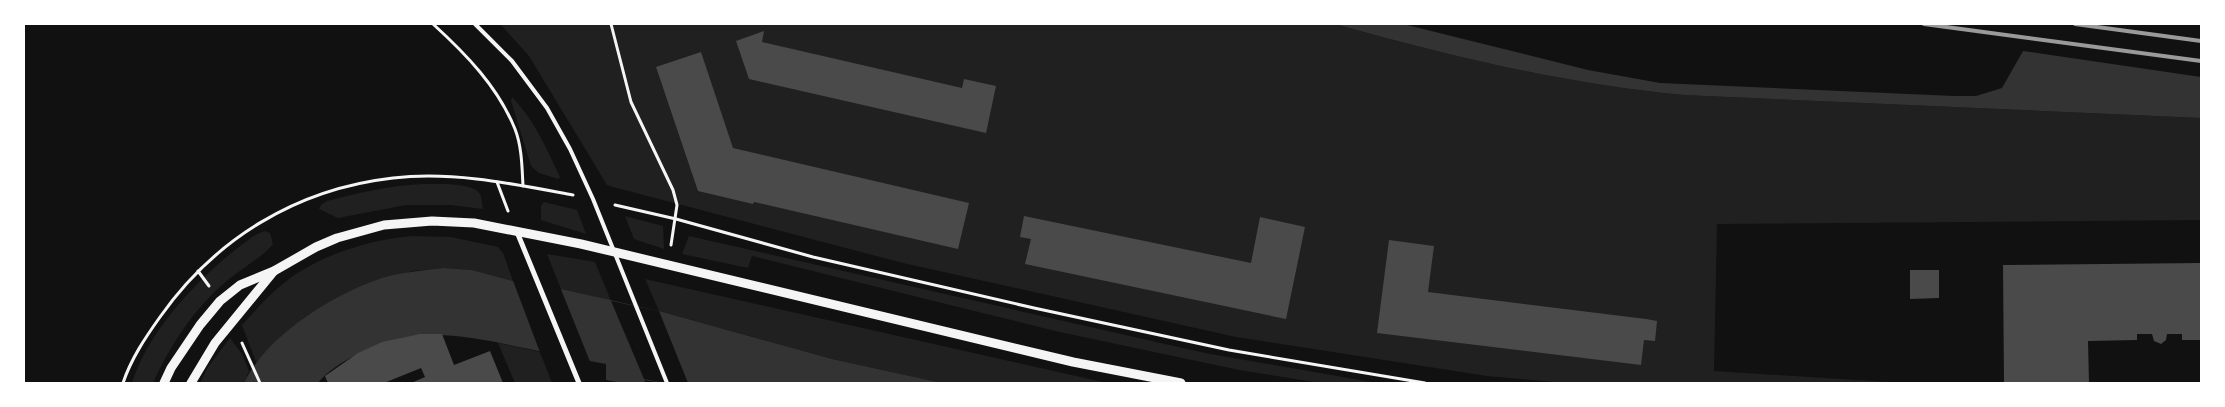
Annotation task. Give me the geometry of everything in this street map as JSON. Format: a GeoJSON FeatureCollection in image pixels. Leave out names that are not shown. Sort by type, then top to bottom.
{"type":"FeatureCollection","features":[{"type":"Feature","properties":{"kind":"street"},"geometry":{"type":"LineString","coordinates":[[164,383],[186,345],[220,301],[240,285],[274,271],[316,247],[362,230],[406,222],[454,221],[613,252],[1073,362],[1181,383]]}},
{"type":"Feature","properties":{"kind":"street"},"geometry":{"type":"LineString","coordinates":[[517,232],[579,383]]}},
{"type":"Feature","properties":{"kind":"street"},"geometry":{"type":"LineString","coordinates":[[191,383],[215,343],[274,271]]}},
{"type":"Feature","properties":{"kind":"lane"},"geometry":{"type":"LineString","coordinates":[[474,24],[512,62],[546,108],[579,166],[667,383]]}},
{"type":"Feature","properties":{"kind":"path"},"geometry":{"type":"LineString","coordinates":[[433,24],[477,67],[497,95],[515,130],[522,161],[523,186]]}},
{"type":"Feature","properties":{"kind":"path"},"geometry":{"type":"LineString","coordinates":[[611,24],[631,102],[672,190],[677,205],[667,265]]}},
{"type":"Feature","properties":{"kind":"path"},"geometry":{"type":"LineString","coordinates":[[245,351],[260,383]]}},
{"type":"Feature","properties":{"kind":"shaded area"},"geometry":{"type":"Polygon","coordinates":[[[500,24],[1335,24],[1464,58],[1551,76],[1595,84],[1684,95],[2201,118],[2201,220],[1717,224],[1714,371],[1904,383],[1565,383],[1487,376],[1236,337],[903,263],[607,185],[529,56],[500,24]]]}},
{"type":"Feature","properties":{"kind":"shaded area"},"geometry":{"type":"Polygon","coordinates":[[[1335,24],[1403,24],[1588,70],[1660,83],[1954,96],[1976,96],[2002,88],[2023,51],[2201,77],[2201,118],[1684,95],[1595,84],[1551,76],[1464,58],[1335,24]]]}},
{"type":"Feature","properties":{"kind":"shaded area"},"geometry":{"type":"Polygon","coordinates":[[[512,97],[527,115],[539,135],[560,177],[558,179],[539,173],[531,166],[511,101],[512,97]]]}},
{"type":"Feature","properties":{"kind":"shaded area"},"geometry":{"type":"Polygon","coordinates":[[[424,184],[454,184],[470,187],[480,194],[483,209],[450,205],[406,205],[338,218],[319,209],[327,201],[351,195],[387,188],[424,184]]]}},
{"type":"Feature","properties":{"kind":"shaded area"},"geometry":{"type":"Polygon","coordinates":[[[544,202],[577,210],[586,234],[541,220],[541,206],[544,202]]]}},
{"type":"Feature","properties":{"kind":"shaded area"},"geometry":{"type":"Polygon","coordinates":[[[625,216],[663,226],[664,249],[634,239],[625,216]]]}},
{"type":"Feature","properties":{"kind":"shaded area"},"geometry":{"type":"Polygon","coordinates":[[[265,231],[270,233],[273,244],[263,254],[228,280],[194,314],[167,355],[153,383],[132,383],[149,345],[175,308],[223,260],[251,238],[265,231]]]}},
{"type":"Feature","properties":{"kind":"shaded area"},"geometry":{"type":"Polygon","coordinates":[[[411,236],[451,237],[498,247],[503,253],[513,281],[472,270],[443,268],[412,271],[303,319],[256,362],[242,325],[282,284],[302,270],[332,255],[379,241],[411,236]]]}},
{"type":"Feature","properties":{"kind":"shaded area"},"geometry":{"type":"Polygon","coordinates":[[[689,236],[1205,353],[1377,383],[1321,383],[1239,370],[1055,331],[752,256],[748,268],[682,254],[689,236]]]}},
{"type":"Feature","properties":{"kind":"shaded area"},"geometry":{"type":"Polygon","coordinates":[[[547,254],[595,262],[611,301],[561,289],[547,254]]]}},
{"type":"Feature","properties":{"kind":"shaded area"},"geometry":{"type":"Polygon","coordinates":[[[443,268],[472,270],[513,281],[561,289],[659,311],[832,359],[942,383],[665,383],[644,380],[646,383],[622,383],[606,380],[606,364],[479,339],[438,335],[396,339],[375,346],[339,364],[318,383],[244,383],[254,365],[269,348],[286,332],[327,303],[348,292],[389,276],[443,268]]]}},
{"type":"Feature","properties":{"kind":"shaded area"},"geometry":{"type":"Polygon","coordinates":[[[645,279],[1107,383],[942,383],[832,359],[659,311],[645,279]]]}},
{"type":"Feature","properties":{"kind":"shaded area"},"geometry":{"type":"Polygon","coordinates":[[[230,338],[242,354],[249,371],[244,383],[200,383],[208,367],[230,338]]]}},
{"type":"Feature","properties":{"kind":"shaded area"},"geometry":{"type":"Polygon","coordinates":[[[498,343],[540,352],[552,383],[515,383],[498,343]]]}},
{"type":"Feature","properties":{"kind":"pier"},"geometry":{"type":"Polygon","coordinates":[[[512,278],[560,287],[591,364],[541,355],[512,278]]]}},
{"type":"Feature","properties":{"kind":"pier"},"geometry":{"type":"Polygon","coordinates":[[[611,301],[659,311],[688,383],[665,383],[644,379],[611,301]]]}},
{"type":"Feature","properties":{"kind":"building"},"geometry":{"type":"Polygon","coordinates":[[[764,31],[762,42],[962,88],[964,79],[996,86],[986,133],[749,79],[736,41],[764,31]]]}},
{"type":"Feature","properties":{"kind":"building"},"geometry":{"type":"Polygon","coordinates":[[[701,52],[733,148],[969,203],[958,249],[698,191],[656,67],[701,52]]]}},
{"type":"Feature","properties":{"kind":"building"},"geometry":{"type":"Polygon","coordinates":[[[1024,216],[1251,263],[1260,217],[1305,227],[1286,319],[1025,264],[1031,239],[1020,237],[1024,216]]]}},
{"type":"Feature","properties":{"kind":"building"},"geometry":{"type":"Polygon","coordinates":[[[1389,240],[1434,246],[1428,292],[1657,321],[1655,341],[1644,340],[1641,365],[1377,333],[1389,240]]]}},
{"type":"Feature","properties":{"kind":"building"},"geometry":{"type":"Polygon","coordinates":[[[2201,263],[2201,340],[2182,340],[2182,334],[2167,334],[2166,340],[2161,344],[2154,341],[2152,334],[2137,334],[2137,340],[2088,341],[2089,383],[2004,383],[2003,265],[2201,263]]]}},
{"type":"Feature","properties":{"kind":"building"},"geometry":{"type":"Polygon","coordinates":[[[1910,270],[1939,270],[1939,298],[1910,299],[1910,270]]]}},
{"type":"Feature","properties":{"kind":"building"},"geometry":{"type":"Polygon","coordinates":[[[420,334],[442,334],[454,365],[490,351],[503,383],[411,383],[425,377],[421,368],[384,383],[328,383],[325,376],[358,353],[382,342],[420,334]]]}},
{"type":"Feature","properties":{"kind":"railway"},"geometry":{"type":"LineString","coordinates":[[1924,24],[2201,61]]}},
{"type":"Feature","properties":{"kind":"railway"},"geometry":{"type":"LineString","coordinates":[[2075,24],[2201,41]]}}]}
